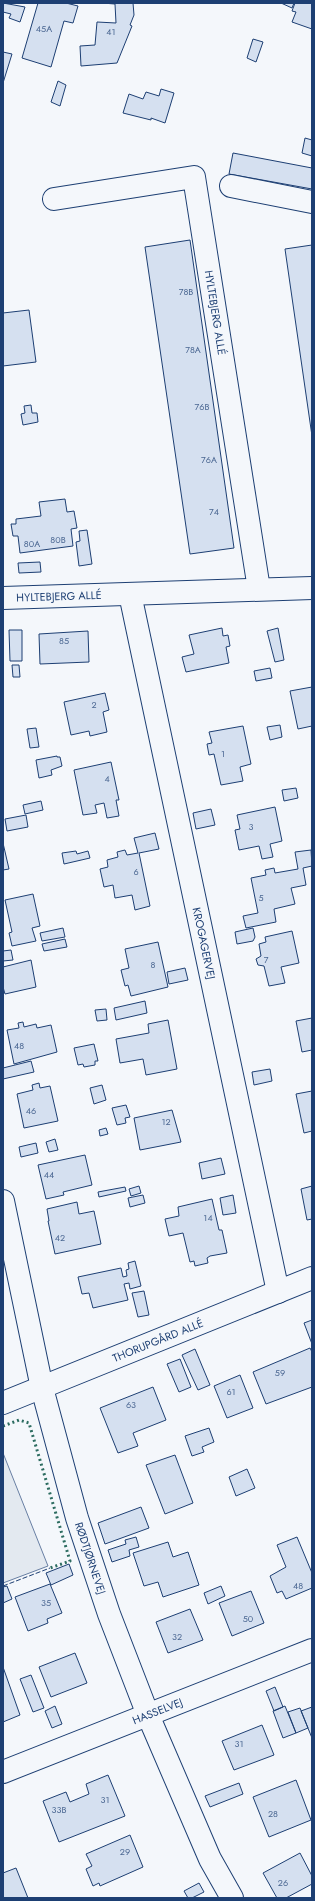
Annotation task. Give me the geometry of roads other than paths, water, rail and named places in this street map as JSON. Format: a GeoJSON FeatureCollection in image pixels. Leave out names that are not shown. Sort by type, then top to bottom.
{"type":"FeatureCollection","features":[{"type":"Feature","properties":{"kind":"street","name":"HYLTEBJERG ALLÉ"},"geometry":{"type":"LineString","coordinates":[[54,199],[194,177],[259,589]]}},
{"type":"Feature","properties":{"kind":"street"},"geometry":{"type":"LineString","coordinates":[[231,186],[312,202]]}},
{"type":"Feature","properties":{"kind":"street","name":"HYLTEBJERG ALLÉ"},"geometry":{"type":"LineString","coordinates":[[3,598],[312,588]]}},
{"type":"Feature","properties":{"kind":"street","name":"KROGAGERVEJ"},"geometry":{"type":"LineString","coordinates":[[130,594],[278,1292]]}},
{"type":"Feature","properties":{"kind":"street","name":"RØDTJØRNEVEJ"},"geometry":{"type":"LineString","coordinates":[[3,1201],[42,1388],[77,1518],[109,1614],[148,1715],[210,1859],[232,1898]]}},
{"type":"Feature","properties":{"kind":"street","name":"THORUPGÅRD ALLÉ"},"geometry":{"type":"LineString","coordinates":[[3,1403],[312,1278]]}},
{"type":"Feature","properties":{"kind":"street","name":"HASSELVEJ"},"geometry":{"type":"LineString","coordinates":[[3,1772],[312,1650]]}}]}
